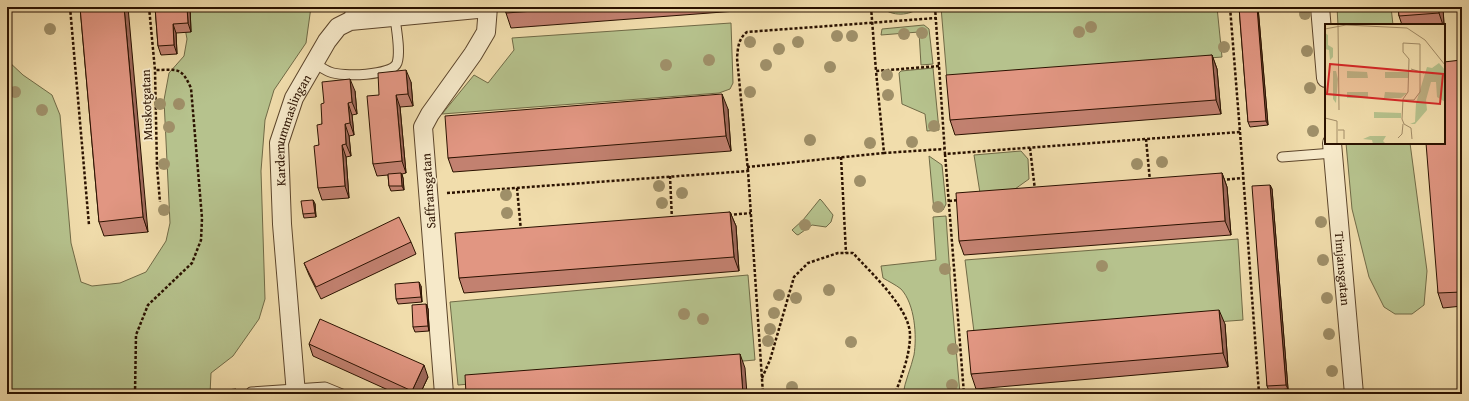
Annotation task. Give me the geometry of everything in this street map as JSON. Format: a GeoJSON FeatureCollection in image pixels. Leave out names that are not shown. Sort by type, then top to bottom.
{"type":"FeatureCollection","features":[{"type":"Feature","properties":{"kind":"street"},"geometry":{"type":"LineString","coordinates":[[1320,7],[1325,66]]}},
{"type":"Feature","properties":{"kind":"street","name":"Kardemummaslingan"},"geometry":{"type":"LineString","coordinates":[[295,391],[282,224],[279,143],[294,98],[327,41],[350,14],[395,17],[488,8]]}},
{"type":"Feature","properties":{"kind":"street","name":"Saffransgatan"},"geometry":{"type":"LineString","coordinates":[[444,394],[423,127],[430,114],[473,54],[486,32],[488,8]]}},
{"type":"Feature","properties":{"kind":"street","name":"Timjansgatan"},"geometry":{"type":"LineString","coordinates":[[1332,148],[1354,394]]}},
{"type":"Feature","properties":{"kind":"lane"},"geometry":{"type":"LineString","coordinates":[[314,62],[330,72],[345,75],[380,72],[393,68],[397,63],[398,48],[395,17]]}},
{"type":"Feature","properties":{"kind":"lane"},"geometry":{"type":"LineString","coordinates":[[1282,157],[1332,148]]}},
{"type":"Feature","properties":{"kind":"lane"},"geometry":{"type":"LineString","coordinates":[[251,392],[295,391],[325,387],[342,394]]}},
{"type":"Feature","properties":{"kind":"path"},"geometry":{"type":"LineString","coordinates":[[70,7],[89,225]]}},
{"type":"Feature","properties":{"kind":"path","name":"Muskotgatan"},"geometry":{"type":"LineString","coordinates":[[149,7],[155,70],[157,167],[160,202]]}},
{"type":"Feature","properties":{"kind":"path"},"geometry":{"type":"LineString","coordinates":[[870,7],[884,153]]}},
{"type":"Feature","properties":{"kind":"path"},"geometry":{"type":"LineString","coordinates":[[935,7],[964,394]]}},
{"type":"Feature","properties":{"kind":"path"},"geometry":{"type":"LineString","coordinates":[[1230,7],[1259,393],[1240,394]]}},
{"type":"Feature","properties":{"kind":"path"},"geometry":{"type":"LineString","coordinates":[[763,394],[748,169],[737,58],[741,37],[746,32],[936,18]]}},
{"type":"Feature","properties":{"kind":"path"},"geometry":{"type":"LineString","coordinates":[[876,71],[939,66]]}},
{"type":"Feature","properties":{"kind":"path"},"geometry":{"type":"LineString","coordinates":[[136,394],[136,335],[148,305],[192,263],[201,240],[202,218],[191,88],[185,75],[179,70],[155,70]]}},
{"type":"Feature","properties":{"kind":"path"},"geometry":{"type":"LineString","coordinates":[[945,154],[1240,132]]}},
{"type":"Feature","properties":{"kind":"path"},"geometry":{"type":"LineString","coordinates":[[1146,139],[1151,185]]}},
{"type":"Feature","properties":{"kind":"path"},"geometry":{"type":"LineString","coordinates":[[1030,148],[1035,194]]}},
{"type":"Feature","properties":{"kind":"path"},"geometry":{"type":"LineString","coordinates":[[442,193],[670,176],[748,169],[840,157],[945,149]]}},
{"type":"Feature","properties":{"kind":"path"},"geometry":{"type":"LineString","coordinates":[[840,157],[846,253]]}},
{"type":"Feature","properties":{"kind":"path"},"geometry":{"type":"LineString","coordinates":[[665,220],[672,220],[670,176]]}},
{"type":"Feature","properties":{"kind":"path"},"geometry":{"type":"LineString","coordinates":[[1220,180],[1243,178]]}},
{"type":"Feature","properties":{"kind":"path"},"geometry":{"type":"LineString","coordinates":[[517,188],[521,231]]}},
{"type":"Feature","properties":{"kind":"path"},"geometry":{"type":"LineString","coordinates":[[949,201],[964,200]]}},
{"type":"Feature","properties":{"kind":"path"},"geometry":{"type":"LineString","coordinates":[[727,215],[751,213]]}},
{"type":"Feature","properties":{"kind":"path"},"geometry":{"type":"LineString","coordinates":[[513,232],[528,230]]}},
{"type":"Feature","properties":{"kind":"path"},"geometry":{"type":"LineString","coordinates":[[762,379],[770,360],[794,277],[808,262],[838,253],[853,253],[891,295],[905,314],[910,334],[906,363],[895,394]]}},
{"type":"Feature","properties":{"kind":"green space"},"geometry":{"type":"Polygon","coordinates":[[[181,7],[311,7],[306,43],[274,90],[265,120],[261,171],[265,299],[259,319],[233,356],[211,373],[210,394],[7,394],[7,60],[23,75],[52,95],[60,115],[71,243],[81,282],[92,286],[120,283],[146,272],[166,241],[170,223],[164,100],[169,73],[184,56],[187,39],[181,7]]]}},
{"type":"Feature","properties":{"kind":"green space"},"geometry":{"type":"Polygon","coordinates":[[[881,7],[920,7],[906,14],[896,14],[881,7]]]}},
{"type":"Feature","properties":{"kind":"green space"},"geometry":{"type":"Polygon","coordinates":[[[941,7],[1217,7],[1222,57],[947,79],[941,7]]]}},
{"type":"Feature","properties":{"kind":"green space"},"geometry":{"type":"Polygon","coordinates":[[[1337,7],[1391,7],[1393,24],[1338,24],[1337,7]]]}},
{"type":"Feature","properties":{"kind":"green space"},"geometry":{"type":"Polygon","coordinates":[[[731,23],[733,83],[730,89],[719,93],[442,114],[474,75],[488,83],[514,50],[512,38],[731,23]]]}},
{"type":"Feature","properties":{"kind":"green space"},"geometry":{"type":"Polygon","coordinates":[[[924,25],[929,29],[933,64],[921,65],[919,32],[881,35],[882,29],[924,25]]]}},
{"type":"Feature","properties":{"kind":"green space"},"geometry":{"type":"Polygon","coordinates":[[[933,68],[939,130],[927,131],[925,114],[902,104],[899,73],[901,71],[933,68]]]}},
{"type":"Feature","properties":{"kind":"green space"},"geometry":{"type":"Polygon","coordinates":[[[1346,144],[1410,144],[1427,271],[1424,305],[1412,314],[1395,314],[1384,307],[1369,277],[1352,209],[1346,144]]]}},
{"type":"Feature","properties":{"kind":"green space"},"geometry":{"type":"Polygon","coordinates":[[[1021,151],[1028,159],[1029,179],[1015,189],[980,193],[974,155],[1021,151]]]}},
{"type":"Feature","properties":{"kind":"green space"},"geometry":{"type":"Polygon","coordinates":[[[929,156],[942,165],[946,204],[943,210],[934,211],[929,156]]]}},
{"type":"Feature","properties":{"kind":"green space"},"geometry":{"type":"Polygon","coordinates":[[[820,199],[833,215],[831,222],[826,227],[812,225],[798,235],[796,234],[792,230],[803,220],[820,199]]]}},
{"type":"Feature","properties":{"kind":"green space"},"geometry":{"type":"Polygon","coordinates":[[[946,216],[960,394],[903,394],[914,355],[914,320],[906,295],[901,289],[883,278],[881,266],[936,260],[933,217],[946,216]]]}},
{"type":"Feature","properties":{"kind":"green space"},"geometry":{"type":"Polygon","coordinates":[[[1238,239],[1243,320],[975,340],[965,260],[1238,239]]]}},
{"type":"Feature","properties":{"kind":"green space"},"geometry":{"type":"Polygon","coordinates":[[[748,275],[755,360],[458,385],[450,302],[748,275]]]}},
{"type":"Feature","properties":{"kind":"building"},"geometry":{"type":"Polygon","coordinates":[[[80,7],[124,7],[143,217],[99,222],[80,7]]]}},
{"type":"Feature","properties":{"kind":"building"},"geometry":{"type":"Polygon","coordinates":[[[155,7],[187,7],[188,23],[173,24],[174,45],[158,46],[155,7]]]}},
{"type":"Feature","properties":{"kind":"building"},"geometry":{"type":"Polygon","coordinates":[[[505,7],[591,7],[506,13],[505,7]]]}},
{"type":"Feature","properties":{"kind":"building"},"geometry":{"type":"Polygon","coordinates":[[[1239,7],[1257,7],[1266,121],[1248,122],[1239,7]]]}},
{"type":"Feature","properties":{"kind":"building"},"geometry":{"type":"Polygon","coordinates":[[[1398,7],[1438,7],[1439,13],[1399,16],[1398,7]]]}},
{"type":"Feature","properties":{"kind":"building"},"geometry":{"type":"Polygon","coordinates":[[[1462,9],[1462,49],[1459,10],[1462,9]]]}},
{"type":"Feature","properties":{"kind":"building"},"geometry":{"type":"Polygon","coordinates":[[[1212,55],[1216,100],[950,120],[946,75],[1212,55]]]}},
{"type":"Feature","properties":{"kind":"building"},"geometry":{"type":"Polygon","coordinates":[[[1461,60],[1462,70],[1462,292],[1438,293],[1426,144],[1445,144],[1445,62],[1461,60]]]}},
{"type":"Feature","properties":{"kind":"building"},"geometry":{"type":"Polygon","coordinates":[[[406,70],[408,94],[396,95],[402,161],[373,164],[367,96],[379,95],[378,73],[406,70]]]}},
{"type":"Feature","properties":{"kind":"building"},"geometry":{"type":"Polygon","coordinates":[[[350,79],[352,102],[348,103],[350,123],[345,124],[346,144],[342,145],[345,186],[318,188],[314,146],[319,145],[317,125],[322,124],[321,104],[324,103],[322,82],[350,79]]]}},
{"type":"Feature","properties":{"kind":"building"},"geometry":{"type":"Polygon","coordinates":[[[722,94],[726,136],[448,158],[445,116],[722,94]]]}},
{"type":"Feature","properties":{"kind":"building"},"geometry":{"type":"Polygon","coordinates":[[[401,173],[402,186],[389,186],[388,174],[401,173]]]}},
{"type":"Feature","properties":{"kind":"building"},"geometry":{"type":"Polygon","coordinates":[[[1222,173],[1225,221],[959,241],[956,193],[1222,173]]]}},
{"type":"Feature","properties":{"kind":"building"},"geometry":{"type":"Polygon","coordinates":[[[1270,185],[1286,385],[1267,386],[1252,186],[1270,185]]]}},
{"type":"Feature","properties":{"kind":"building"},"geometry":{"type":"Polygon","coordinates":[[[313,200],[315,213],[303,214],[301,201],[313,200]]]}},
{"type":"Feature","properties":{"kind":"building"},"geometry":{"type":"Polygon","coordinates":[[[730,212],[734,257],[459,278],[455,233],[730,212]]]}},
{"type":"Feature","properties":{"kind":"building"},"geometry":{"type":"Polygon","coordinates":[[[399,217],[411,242],[316,287],[304,263],[399,217]]]}},
{"type":"Feature","properties":{"kind":"building"},"geometry":{"type":"Polygon","coordinates":[[[419,282],[421,297],[396,299],[395,284],[419,282]]]}},
{"type":"Feature","properties":{"kind":"building"},"geometry":{"type":"Polygon","coordinates":[[[426,304],[428,326],[413,327],[412,305],[426,304]]]}},
{"type":"Feature","properties":{"kind":"building"},"geometry":{"type":"Polygon","coordinates":[[[1219,310],[1223,353],[971,374],[967,331],[1219,310]]]}},
{"type":"Feature","properties":{"kind":"building"},"geometry":{"type":"Polygon","coordinates":[[[320,319],[424,365],[412,391],[309,344],[320,319]]]}},
{"type":"Feature","properties":{"kind":"building"},"geometry":{"type":"Polygon","coordinates":[[[740,354],[743,394],[466,394],[465,375],[740,354]]]}},
{"type":"Feature","properties":{"kind":"building"},"geometry":{"type":"Polygon","coordinates":[[[236,389],[237,394],[218,394],[218,391],[236,389]]]}}]}
